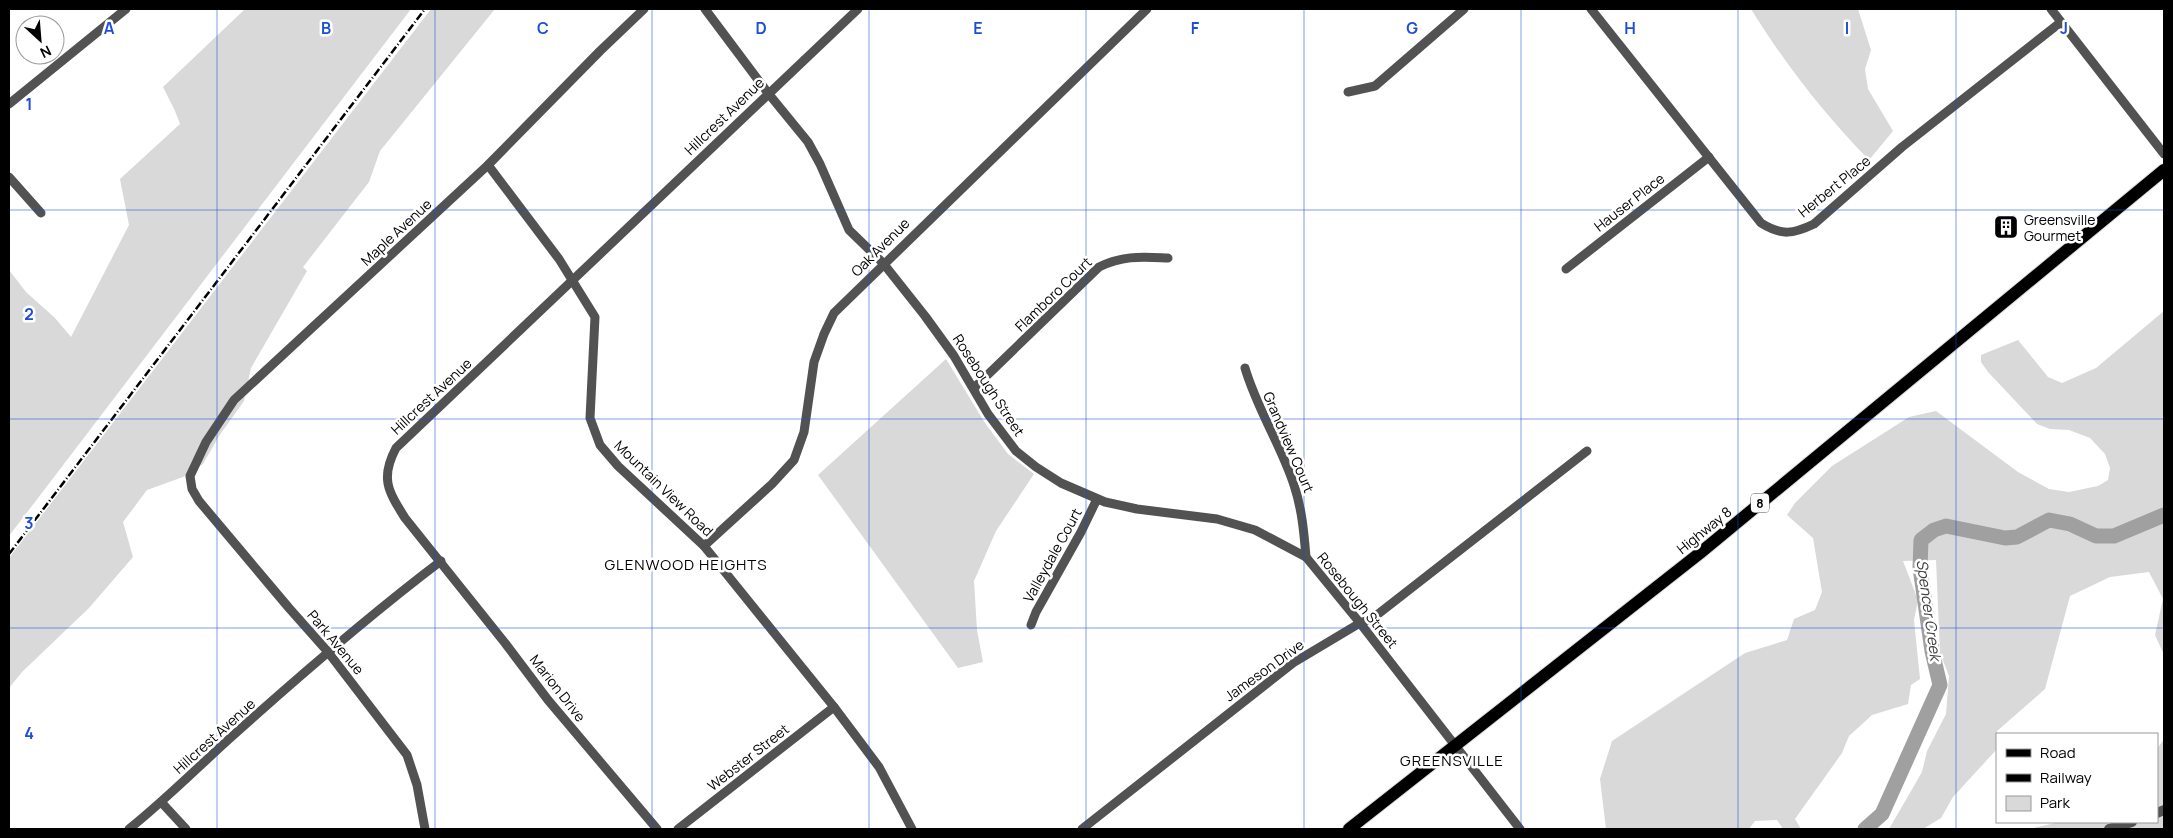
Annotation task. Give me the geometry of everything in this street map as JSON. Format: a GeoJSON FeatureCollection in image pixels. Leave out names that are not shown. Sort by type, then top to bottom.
{"type":"FeatureCollection","features":[{"type":"Feature","properties":{"kind":"main road","name":"Highway 8"},"geometry":{"type":"LineString","coordinates":[[1349,829],[1700,553],[2164,170]]}},
{"type":"Feature","properties":{"kind":"street"},"geometry":{"type":"LineString","coordinates":[[9,104],[126,9]]}},
{"type":"Feature","properties":{"kind":"street","name":"Maple Avenue"},"geometry":{"type":"LineString","coordinates":[[192,489],[190,476],[206,442],[234,400],[488,165],[644,9]]}},
{"type":"Feature","properties":{"kind":"street","name":"Rosebough Street"},"geometry":{"type":"LineString","coordinates":[[704,9],[808,142],[820,164],[849,230],[883,263],[925,316],[974,388],[988,414],[1016,451],[1061,483],[1097,499],[1137,509],[1217,520],[1255,530],[1306,558],[1360,623],[1520,829]]}},
{"type":"Feature","properties":{"kind":"street","name":"Hillcrest Avenue"},"geometry":{"type":"LineString","coordinates":[[129,829],[162,803],[228,740],[328,652],[390,599],[441,562],[409,524],[395,502],[387,481],[387,464],[396,448],[574,281],[768,93],[858,9]]}},
{"type":"Feature","properties":{"kind":"street","name":"Oak Avenue"},"geometry":{"type":"LineString","coordinates":[[704,546],[772,484],[794,460],[804,432],[814,362],[834,313],[883,263],[1147,9]]}},
{"type":"Feature","properties":{"kind":"street"},"geometry":{"type":"LineString","coordinates":[[1348,92],[1375,86],[1464,9]]}},
{"type":"Feature","properties":{"kind":"street","name":"Herbert Place"},"geometry":{"type":"LineString","coordinates":[[1591,9],[1761,223],[1770,229],[1785,233],[1798,232],[1814,224],[1902,147],[2061,22]]}},
{"type":"Feature","properties":{"kind":"street"},"geometry":{"type":"LineString","coordinates":[[2050,9],[2164,154]]}},
{"type":"Feature","properties":{"kind":"street","name":"Hauser Place"},"geometry":{"type":"LineString","coordinates":[[1566,269],[1709,157]]}},
{"type":"Feature","properties":{"kind":"street","name":"Mountain View Road"},"geometry":{"type":"LineString","coordinates":[[488,165],[574,281],[595,317],[590,418],[600,445],[618,466],[704,546],[834,707],[879,767],[912,829]]}},
{"type":"Feature","properties":{"kind":"street"},"geometry":{"type":"LineString","coordinates":[[9,177],[40,212]]}},
{"type":"Feature","properties":{"kind":"street","name":"Flamboro Court"},"geometry":{"type":"LineString","coordinates":[[974,388],[1099,267],[1115,259],[1122,258],[1168,258]]}},
{"type":"Feature","properties":{"kind":"street","name":"Grandview Court"},"geometry":{"type":"LineString","coordinates":[[1245,368],[1250,386],[1294,484],[1301,509],[1306,558]]}},
{"type":"Feature","properties":{"kind":"street","name":"Jameson Drive"},"geometry":{"type":"LineString","coordinates":[[1082,829],[1293,663],[1360,623],[1373,618],[1587,451]]}},
{"type":"Feature","properties":{"kind":"street","name":"Park Avenue"},"geometry":{"type":"LineString","coordinates":[[192,489],[199,501],[328,652],[407,756],[416,785],[425,829]]}},
{"type":"Feature","properties":{"kind":"street","name":"Valleydale Court"},"geometry":{"type":"LineString","coordinates":[[1031,625],[1036,612],[1081,532],[1097,499]]}},
{"type":"Feature","properties":{"kind":"street","name":"Marion Drive"},"geometry":{"type":"LineString","coordinates":[[441,562],[548,700],[656,829]]}},
{"type":"Feature","properties":{"kind":"street","name":"Webster Street"},"geometry":{"type":"LineString","coordinates":[[678,829],[834,707]]}},
{"type":"Feature","properties":{"kind":"street"},"geometry":{"type":"LineString","coordinates":[[162,803],[186,829]]}},
{"type":"Feature","properties":{"kind":"street"},"geometry":{"type":"LineString","coordinates":[[2109,829],[2129,823]]}},
{"type":"Feature","properties":{"kind":"green space"},"geometry":{"type":"Polygon","coordinates":[[[245,9],[411,9],[9,536],[9,270],[26,292],[55,318],[71,337],[129,225],[120,179],[180,124],[163,87],[245,9]]]}},
{"type":"Feature","properties":{"kind":"green space"},"geometry":{"type":"Polygon","coordinates":[[[431,9],[495,9],[380,151],[369,182],[303,267],[307,271],[251,368],[244,401],[219,436],[203,464],[183,477],[147,490],[123,522],[133,557],[89,608],[22,672],[9,688],[9,558],[431,9]]]}},
{"type":"Feature","properties":{"kind":"green space"},"geometry":{"type":"Polygon","coordinates":[[[1751,9],[1858,9],[1871,50],[1865,69],[1868,89],[1893,131],[1869,160],[1836,125],[1806,88],[1777,49],[1751,9]]]}},
{"type":"Feature","properties":{"kind":"green space"},"geometry":{"type":"Polygon","coordinates":[[[2164,311],[2164,655],[2155,635],[2163,599],[2149,572],[2110,577],[2070,596],[2045,689],[1997,731],[1996,750],[1953,797],[1941,818],[1923,829],[1889,829],[1922,772],[1927,751],[1946,714],[1949,676],[1940,653],[1936,560],[1903,561],[1918,600],[1914,620],[1920,679],[1911,685],[1908,704],[1872,715],[1849,736],[1842,753],[1795,819],[1801,829],[1783,829],[1777,820],[1755,821],[1749,829],[1606,829],[1600,779],[1612,741],[1745,653],[1787,640],[1794,619],[1815,610],[1822,592],[1813,538],[1787,515],[1795,503],[1832,466],[1909,417],[1936,411],[2018,472],[2049,489],[2069,492],[2098,486],[2108,480],[2110,468],[2105,454],[2090,438],[2069,430],[2050,429],[2037,424],[1988,372],[1981,362],[1981,355],[2018,340],[2048,377],[2062,383],[2096,368],[2164,311]]]}},
{"type":"Feature","properties":{"kind":"green space"},"geometry":{"type":"Polygon","coordinates":[[[946,359],[985,423],[1008,454],[1034,474],[996,531],[974,581],[977,630],[983,662],[958,668],[818,475],[946,359]]]}},
{"type":"Feature","properties":{"kind":"green space"},"geometry":{"type":"Polygon","coordinates":[[[2164,739],[2164,829],[2028,829],[2055,823],[2158,823],[2158,748],[2164,739]]]}},
{"type":"Feature","properties":{"kind":"waterway","name":"Spencer Creek"},"geometry":{"type":"LineString","coordinates":[[1865,829],[1882,814],[1940,685],[1932,651],[1920,568],[1921,540],[1934,530],[1946,526],[2005,538],[2017,537],[2049,520],[2070,524],[2096,536],[2114,536],[2164,515]]}},
{"type":"Feature","properties":{"kind":"railway"},"geometry":{"type":"LineString","coordinates":[[9,554],[425,9]]}},
{"type":"Feature","properties":{"kind":"place","name":"Greensville Gourmet"},"geometry":{"type":"Point","coordinates":[2006,227]}},
{"type":"Feature","properties":{"kind":"district","name":"GLENWOOD HEIGHTS"},"geometry":{"type":"Point","coordinates":[686,564]}},
{"type":"Feature","properties":{"kind":"district","name":"GREENSVILLE"},"geometry":{"type":"Point","coordinates":[1452,760]}}]}
